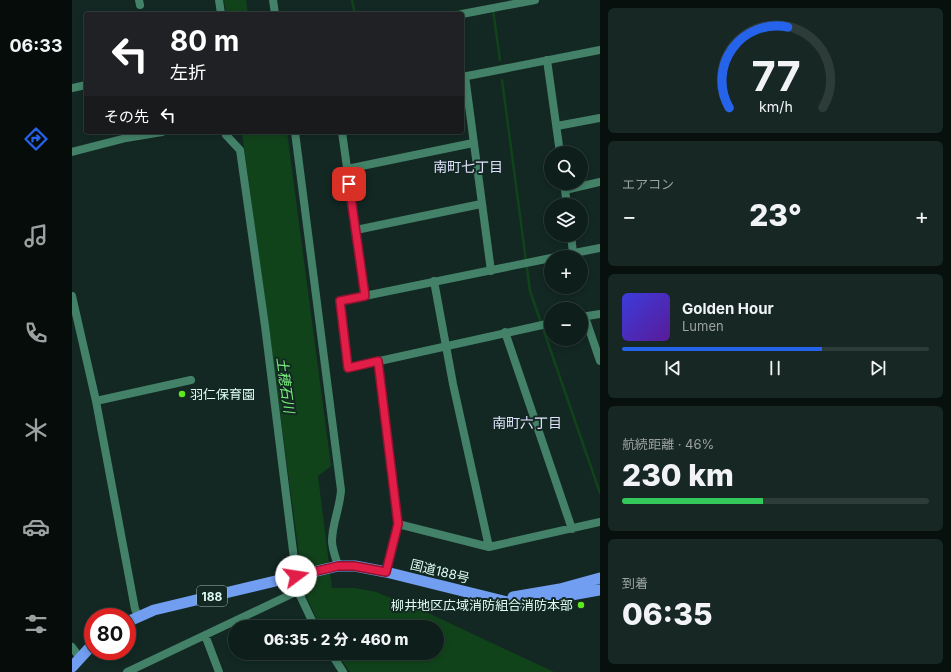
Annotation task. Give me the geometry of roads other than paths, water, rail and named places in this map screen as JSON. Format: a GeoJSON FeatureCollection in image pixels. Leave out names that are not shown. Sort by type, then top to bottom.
{"type":"FeatureCollection","features":[{"type":"Feature","properties":{"kind":"highway","name":"国道188号"},"geometry":{"type":"LineString","coordinates":[[138,616],[154,610],[335,567],[354,566],[386,572],[511,603],[528,603],[600,590]]}},
{"type":"Feature","properties":{"kind":"highway","name":"国道188号"},"geometry":{"type":"LineString","coordinates":[[490,598],[528,596],[600,578]]}},
{"type":"Feature","properties":{"kind":"highway"},"geometry":{"type":"LineString","coordinates":[[72,667],[84,654]]}},
{"type":"Feature","properties":{"kind":"street"},"geometry":{"type":"LineString","coordinates":[[219,0],[221,12]]}},
{"type":"Feature","properties":{"kind":"street"},"geometry":{"type":"LineString","coordinates":[[273,0],[275,12]]}},
{"type":"Feature","properties":{"kind":"street"},"geometry":{"type":"LineString","coordinates":[[464,14],[535,0]]}},
{"type":"Feature","properties":{"kind":"street"},"geometry":{"type":"LineString","coordinates":[[491,271],[464,77],[600,50]]}},
{"type":"Feature","properties":{"kind":"street"},"geometry":{"type":"LineString","coordinates":[[547,60],[559,146]]}},
{"type":"Feature","properties":{"kind":"street"},"geometry":{"type":"LineString","coordinates":[[72,88],[84,85]]}},
{"type":"Feature","properties":{"kind":"street"},"geometry":{"type":"LineString","coordinates":[[557,126],[600,118]]}},
{"type":"Feature","properties":{"kind":"street"},"geometry":{"type":"LineString","coordinates":[[72,152],[126,138],[150,134]]}},
{"type":"Feature","properties":{"kind":"street"},"geometry":{"type":"LineString","coordinates":[[226,134],[240,150],[298,591],[312,620]]}},
{"type":"Feature","properties":{"kind":"street"},"geometry":{"type":"LineString","coordinates":[[295,134],[341,490],[340,504],[332,542],[335,567]]}},
{"type":"Feature","properties":{"kind":"street"},"geometry":{"type":"LineString","coordinates":[[342,134],[365,296]]}},
{"type":"Feature","properties":{"kind":"street"},"geometry":{"type":"LineString","coordinates":[[347,169],[473,143]]}},
{"type":"Feature","properties":{"kind":"street"},"geometry":{"type":"LineString","coordinates":[[588,183],[600,182]]}},
{"type":"Feature","properties":{"kind":"street"},"geometry":{"type":"LineString","coordinates":[[356,230],[481,204]]}},
{"type":"Feature","properties":{"kind":"street"},"geometry":{"type":"LineString","coordinates":[[588,250],[600,248]]}},
{"type":"Feature","properties":{"kind":"street"},"geometry":{"type":"LineString","coordinates":[[544,260],[340,301],[348,368],[544,324]]}},
{"type":"Feature","properties":{"kind":"street"},"geometry":{"type":"LineString","coordinates":[[434,281],[452,384],[490,548]]}},
{"type":"Feature","properties":{"kind":"street"},"geometry":{"type":"LineString","coordinates":[[72,296],[96,401],[135,609],[138,616]]}},
{"type":"Feature","properties":{"kind":"street"},"geometry":{"type":"LineString","coordinates":[[588,316],[600,314]]}},
{"type":"Feature","properties":{"kind":"street"},"geometry":{"type":"LineString","coordinates":[[588,330],[600,361]]}},
{"type":"Feature","properties":{"kind":"street"},"geometry":{"type":"LineString","coordinates":[[505,332],[572,529]]}},
{"type":"Feature","properties":{"kind":"street"},"geometry":{"type":"LineString","coordinates":[[378,361],[398,524],[386,572]]}},
{"type":"Feature","properties":{"kind":"street"},"geometry":{"type":"LineString","coordinates":[[96,401],[191,380]]}},
{"type":"Feature","properties":{"kind":"street"},"geometry":{"type":"LineString","coordinates":[[398,524],[490,548],[600,522]]}},
{"type":"Feature","properties":{"kind":"street"},"geometry":{"type":"LineString","coordinates":[[127,672],[298,591]]}},
{"type":"Feature","properties":{"kind":"street"},"geometry":{"type":"LineString","coordinates":[[205,635],[219,672]]}},
{"type":"Feature","properties":{"kind":"street"},"geometry":{"type":"LineString","coordinates":[[72,648],[80,658]]}},
{"type":"Feature","properties":{"kind":"street"},"geometry":{"type":"LineString","coordinates":[[335,660],[343,672]]}},
{"type":"Feature","properties":{"kind":"water"},"geometry":{"type":"Polygon","coordinates":[[[224,0],[246,0],[248,12],[226,12],[224,0]]]}},
{"type":"Feature","properties":{"kind":"water","name":"土穂石川"},"geometry":{"type":"Polygon","coordinates":[[[242,134],[287,134],[331,466],[318,476],[332,588],[355,588],[376,592],[443,620],[317,620],[304,591],[242,134]]]}},
{"type":"Feature","properties":{"kind":"water"},"geometry":{"type":"Polygon","coordinates":[[[444,620],[554,672],[350,672],[342,660],[444,660],[444,620]]]}},
{"type":"Feature","properties":{"kind":"waterway"},"geometry":{"type":"LineString","coordinates":[[352,0],[355,12]]}},
{"type":"Feature","properties":{"kind":"waterway"},"geometry":{"type":"LineString","coordinates":[[493,10],[500,60]]}},
{"type":"Feature","properties":{"kind":"waterway"},"geometry":{"type":"LineString","coordinates":[[455,12],[461,11]]}},
{"type":"Feature","properties":{"kind":"waterway"},"geometry":{"type":"LineString","coordinates":[[502,80],[530,291],[600,493]]}},
{"type":"Feature","properties":{"kind":"place","name":"羽仁保育園"},"geometry":{"type":"Point","coordinates":[182,394]}},
{"type":"Feature","properties":{"kind":"place","name":"柳井地区広域消防組合消防本部"},"geometry":{"type":"Point","coordinates":[581,605]}},
{"type":"Feature","properties":{"kind":"district","name":"南町七丁目"},"geometry":{"type":"Point","coordinates":[468,166]}},
{"type":"Feature","properties":{"kind":"district","name":"南町六丁目"},"geometry":{"type":"Point","coordinates":[527,422]}}]}
